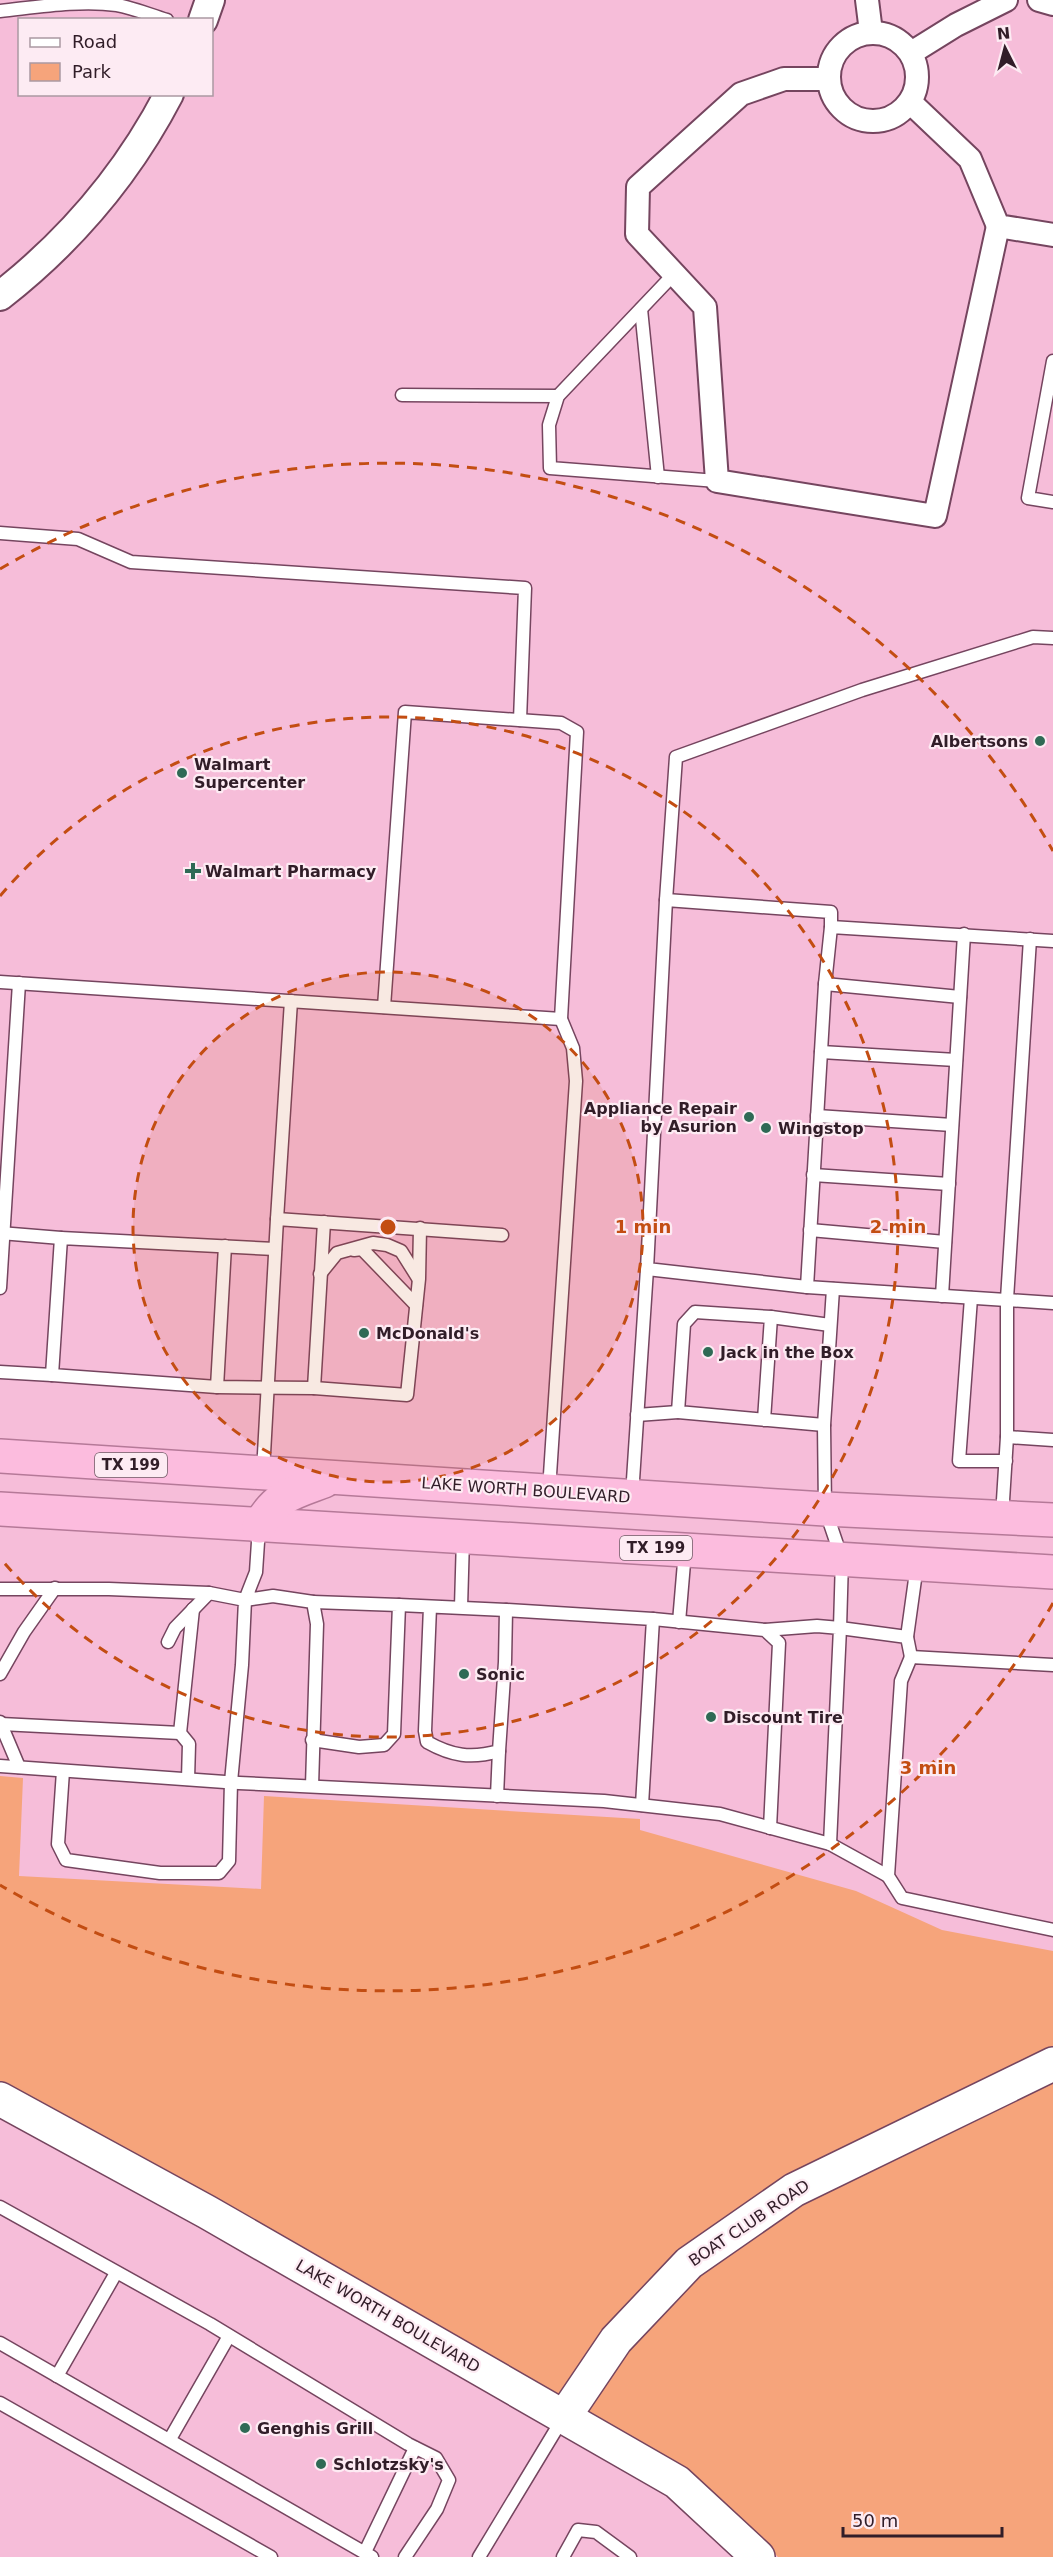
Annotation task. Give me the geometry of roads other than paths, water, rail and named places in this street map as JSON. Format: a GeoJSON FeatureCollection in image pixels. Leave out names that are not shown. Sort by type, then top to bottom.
{"type":"FeatureCollection","features":[{"type":"Feature","properties":{"kind":"highway","name":"LAKE WORTH BOULEVARD"},"geometry":{"type":"LineString","coordinates":[[0,1456],[825,1509],[1053,1520]]}},
{"type":"Feature","properties":{"kind":"highway"},"geometry":{"type":"LineString","coordinates":[[208,1523],[250,1498],[258,1488],[263,1473]]}},
{"type":"Feature","properties":{"kind":"highway"},"geometry":{"type":"LineString","coordinates":[[259,1526],[270,1507],[283,1497],[332,1478]]}},
{"type":"Feature","properties":{"kind":"highway","name":"TX 199"},"geometry":{"type":"LineString","coordinates":[[0,1509],[1053,1572]]}},
{"type":"Feature","properties":{"kind":"main road","name":"BOAT CLUB ROAD"},"geometry":{"type":"LineString","coordinates":[[564,2417],[616,2340],[689,2263],[794,2190],[1053,2064]]}},
{"type":"Feature","properties":{"kind":"main road","name":"LAKE WORTH BOULEVARD"},"geometry":{"type":"LineString","coordinates":[[0,2099],[207,2212],[677,2482],[758,2557]]}},
{"type":"Feature","properties":{"kind":"street"},"geometry":{"type":"LineString","coordinates":[[204,18],[210,0]]}},
{"type":"Feature","properties":{"kind":"street"},"geometry":{"type":"LineString","coordinates":[[867,0],[872,32]]}},
{"type":"Feature","properties":{"kind":"street"},"geometry":{"type":"LineString","coordinates":[[911,53],[956,25],[1006,0]]}},
{"type":"Feature","properties":{"kind":"street"},"geometry":{"type":"LineString","coordinates":[[1039,0],[1053,4]]}},
{"type":"Feature","properties":{"kind":"street"},"geometry":{"type":"LineString","coordinates":[[872,32],[888,34],[902,42],[911,53],[917,67],[918,82],[910,102],[893,117],[878,121],[863,120],[850,115],[839,105],[832,93],[829,79],[830,65],[836,51],[846,41],[859,34],[872,32]]}},
{"type":"Feature","properties":{"kind":"street"},"geometry":{"type":"LineString","coordinates":[[829,79],[784,79],[741,94],[638,187],[637,234],[705,307],[717,481],[935,516],[998,226],[970,159],[910,102]]}},
{"type":"Feature","properties":{"kind":"street"},"geometry":{"type":"LineString","coordinates":[[0,296],[63,240],[98,201],[129,160],[168,96]]}},
{"type":"Feature","properties":{"kind":"street"},"geometry":{"type":"LineString","coordinates":[[998,226],[1053,235]]}},
{"type":"Feature","properties":{"kind":"lane"},"geometry":{"type":"LineString","coordinates":[[0,11],[63,4],[96,4],[116,5],[160,18]]}},
{"type":"Feature","properties":{"kind":"lane"},"geometry":{"type":"LineString","coordinates":[[674,274],[558,396],[549,425],[550,468],[717,481]]}},
{"type":"Feature","properties":{"kind":"lane"},"geometry":{"type":"LineString","coordinates":[[640,309],[658,477]]}},
{"type":"Feature","properties":{"kind":"lane"},"geometry":{"type":"LineString","coordinates":[[1053,361],[1049,407],[1028,498],[1053,502]]}},
{"type":"Feature","properties":{"kind":"lane"},"geometry":{"type":"LineString","coordinates":[[402,395],[558,396]]}},
{"type":"Feature","properties":{"kind":"lane"},"geometry":{"type":"LineString","coordinates":[[0,533],[78,539],[131,562],[525,588],[520,720]]}},
{"type":"Feature","properties":{"kind":"lane"},"geometry":{"type":"LineString","coordinates":[[632,1497],[676,757],[896,680],[1033,637],[1053,638]]}},
{"type":"Feature","properties":{"kind":"lane"},"geometry":{"type":"LineString","coordinates":[[384,1007],[405,712],[561,723],[577,732],[561,1019],[573,1048],[576,1081],[549,1491]]}},
{"type":"Feature","properties":{"kind":"lane"},"geometry":{"type":"LineString","coordinates":[[666,900],[831,912],[807,1287]]}},
{"type":"Feature","properties":{"kind":"lane"},"geometry":{"type":"LineString","coordinates":[[831,927],[1053,941]]}},
{"type":"Feature","properties":{"kind":"lane"},"geometry":{"type":"LineString","coordinates":[[942,1296],[964,934]]}},
{"type":"Feature","properties":{"kind":"lane"},"geometry":{"type":"LineString","coordinates":[[1002,1517],[1007,1437],[1007,1299],[1030,939]]}},
{"type":"Feature","properties":{"kind":"lane"},"geometry":{"type":"LineString","coordinates":[[0,982],[561,1019]]}},
{"type":"Feature","properties":{"kind":"lane"},"geometry":{"type":"LineString","coordinates":[[0,1288],[18,983]]}},
{"type":"Feature","properties":{"kind":"lane"},"geometry":{"type":"LineString","coordinates":[[825,984],[960,997]]}},
{"type":"Feature","properties":{"kind":"lane"},"geometry":{"type":"LineString","coordinates":[[263,1473],[291,1001]]}},
{"type":"Feature","properties":{"kind":"lane"},"geometry":{"type":"LineString","coordinates":[[821,1052],[956,1060]]}},
{"type":"Feature","properties":{"kind":"lane"},"geometry":{"type":"LineString","coordinates":[[817,1116],[952,1125]]}},
{"type":"Feature","properties":{"kind":"lane"},"geometry":{"type":"LineString","coordinates":[[813,1174],[949,1184]]}},
{"type":"Feature","properties":{"kind":"lane"},"geometry":{"type":"LineString","coordinates":[[277,1220],[502,1234]]}},
{"type":"Feature","properties":{"kind":"lane"},"geometry":{"type":"LineString","coordinates":[[314,1388],[324,1222]]}},
{"type":"Feature","properties":{"kind":"lane"},"geometry":{"type":"LineString","coordinates":[[0,1372],[217,1387],[268,1386],[407,1395],[416,1305],[420,1228]]}},
{"type":"Feature","properties":{"kind":"lane"},"geometry":{"type":"LineString","coordinates":[[810,1230],[945,1242]]}},
{"type":"Feature","properties":{"kind":"lane"},"geometry":{"type":"LineString","coordinates":[[2,1234],[275,1249]]}},
{"type":"Feature","properties":{"kind":"lane"},"geometry":{"type":"LineString","coordinates":[[52,1375],[62,1238]]}},
{"type":"Feature","properties":{"kind":"lane"},"geometry":{"type":"LineString","coordinates":[[320,1274],[337,1253],[373,1243],[387,1245],[401,1251],[418,1279]]}},
{"type":"Feature","properties":{"kind":"lane"},"geometry":{"type":"LineString","coordinates":[[217,1387],[225,1246]]}},
{"type":"Feature","properties":{"kind":"lane"},"geometry":{"type":"LineString","coordinates":[[337,1253],[362,1249],[416,1305]]}},
{"type":"Feature","properties":{"kind":"lane"},"geometry":{"type":"LineString","coordinates":[[647,1269],[807,1287],[1053,1303]]}},
{"type":"Feature","properties":{"kind":"lane"},"geometry":{"type":"LineString","coordinates":[[830,1844],[842,1559],[825,1509],[824,1425],[833,1289]]}},
{"type":"Feature","properties":{"kind":"lane"},"geometry":{"type":"LineString","coordinates":[[971,1298],[959,1461],[1006,1461]]}},
{"type":"Feature","properties":{"kind":"lane"},"geometry":{"type":"LineString","coordinates":[[678,1412],[684,1324],[695,1312],[771,1317],[830,1325]]}},
{"type":"Feature","properties":{"kind":"lane"},"geometry":{"type":"LineString","coordinates":[[764,1420],[771,1317]]}},
{"type":"Feature","properties":{"kind":"lane"},"geometry":{"type":"LineString","coordinates":[[637,1415],[678,1412],[824,1425]]}},
{"type":"Feature","properties":{"kind":"lane"},"geometry":{"type":"LineString","coordinates":[[1007,1437],[1053,1440]]}},
{"type":"Feature","properties":{"kind":"lane"},"geometry":{"type":"LineString","coordinates":[[63,1771],[58,1844],[66,1860],[160,1873],[219,1873],[229,1861],[231,1782],[242,1665],[245,1600],[256,1572],[259,1526]]}},
{"type":"Feature","properties":{"kind":"lane"},"geometry":{"type":"LineString","coordinates":[[461,1607],[463,1538]]}},
{"type":"Feature","properties":{"kind":"lane"},"geometry":{"type":"LineString","coordinates":[[680,1622],[685,1550]]}},
{"type":"Feature","properties":{"kind":"lane"},"geometry":{"type":"LineString","coordinates":[[888,1876],[901,1681],[911,1657],[907,1637],[917,1565]]}},
{"type":"Feature","properties":{"kind":"lane"},"geometry":{"type":"LineString","coordinates":[[0,1589],[55,1588],[209,1593],[245,1600],[273,1596],[313,1602],[461,1607],[653,1619],[765,1630],[817,1626],[907,1637]]}},
{"type":"Feature","properties":{"kind":"lane"},"geometry":{"type":"LineString","coordinates":[[0,1674],[24,1632],[55,1588]]}},
{"type":"Feature","properties":{"kind":"lane"},"geometry":{"type":"LineString","coordinates":[[168,1642],[175,1628],[209,1593]]}},
{"type":"Feature","properties":{"kind":"lane"},"geometry":{"type":"LineString","coordinates":[[312,1786],[317,1624],[313,1602]]}},
{"type":"Feature","properties":{"kind":"lane"},"geometry":{"type":"LineString","coordinates":[[312,1740],[367,1746],[384,1745],[394,1734],[399,1605]]}},
{"type":"Feature","properties":{"kind":"lane"},"geometry":{"type":"LineString","coordinates":[[430,1607],[425,1731],[427,1742],[446,1752],[479,1756],[499,1751]]}},
{"type":"Feature","properties":{"kind":"lane"},"geometry":{"type":"LineString","coordinates":[[188,1779],[189,1744],[180,1733],[193,1610]]}},
{"type":"Feature","properties":{"kind":"lane"},"geometry":{"type":"LineString","coordinates":[[497,1796],[506,1610]]}},
{"type":"Feature","properties":{"kind":"lane"},"geometry":{"type":"LineString","coordinates":[[642,1805],[653,1619]]}},
{"type":"Feature","properties":{"kind":"lane"},"geometry":{"type":"LineString","coordinates":[[765,1630],[779,1643],[770,1828]]}},
{"type":"Feature","properties":{"kind":"lane"},"geometry":{"type":"LineString","coordinates":[[911,1657],[1053,1665]]}},
{"type":"Feature","properties":{"kind":"lane"},"geometry":{"type":"LineString","coordinates":[[19,1767],[1,1723],[180,1733]]}},
{"type":"Feature","properties":{"kind":"lane"},"geometry":{"type":"LineString","coordinates":[[0,1766],[231,1782],[642,1805],[720,1814],[830,1844],[888,1876],[902,1898],[1053,1930]]}},
{"type":"Feature","properties":{"kind":"lane"},"geometry":{"type":"LineString","coordinates":[[1,2211],[229,2336],[436,2458],[449,2480],[437,2509],[405,2557]]}},
{"type":"Feature","properties":{"kind":"lane"},"geometry":{"type":"LineString","coordinates":[[57,2376],[116,2272]]}},
{"type":"Feature","properties":{"kind":"lane"},"geometry":{"type":"LineString","coordinates":[[170,2439],[229,2336]]}},
{"type":"Feature","properties":{"kind":"lane"},"geometry":{"type":"LineString","coordinates":[[0,2343],[368,2554],[416,2448]]}},
{"type":"Feature","properties":{"kind":"lane"},"geometry":{"type":"LineString","coordinates":[[0,2403],[271,2557]]}},
{"type":"Feature","properties":{"kind":"lane"},"geometry":{"type":"LineString","coordinates":[[479,2557],[564,2417]]}},
{"type":"Feature","properties":{"kind":"lane"},"geometry":{"type":"LineString","coordinates":[[563,2557],[578,2530],[596,2532],[630,2557]]}},
{"type":"Feature","properties":{"kind":"place","name":"Albertsons"},"geometry":{"type":"Point","coordinates":[1040,741]}},
{"type":"Feature","properties":{"kind":"place","name":"Walmart Supercenter"},"geometry":{"type":"Point","coordinates":[182,773]}},
{"type":"Feature","properties":{"kind":"place","name":"Walmart Pharmacy"},"geometry":{"type":"Point","coordinates":[193,871]}},
{"type":"Feature","properties":{"kind":"place","name":"Appliance Repair by Asurion"},"geometry":{"type":"Point","coordinates":[749,1117]}},
{"type":"Feature","properties":{"kind":"place","name":"Wingstop"},"geometry":{"type":"Point","coordinates":[766,1128]}},
{"type":"Feature","properties":{"kind":"place","name":"McDonald's"},"geometry":{"type":"Point","coordinates":[364,1333]}},
{"type":"Feature","properties":{"kind":"place","name":"Jack in the Box"},"geometry":{"type":"Point","coordinates":[708,1352]}},
{"type":"Feature","properties":{"kind":"place","name":"Sonic"},"geometry":{"type":"Point","coordinates":[464,1674]}},
{"type":"Feature","properties":{"kind":"place","name":"Discount Tire"},"geometry":{"type":"Point","coordinates":[711,1717]}},
{"type":"Feature","properties":{"kind":"place","name":"Genghis Grill"},"geometry":{"type":"Point","coordinates":[245,2428]}},
{"type":"Feature","properties":{"kind":"place","name":"Schlotzsky's"},"geometry":{"type":"Point","coordinates":[321,2464]}}]}
